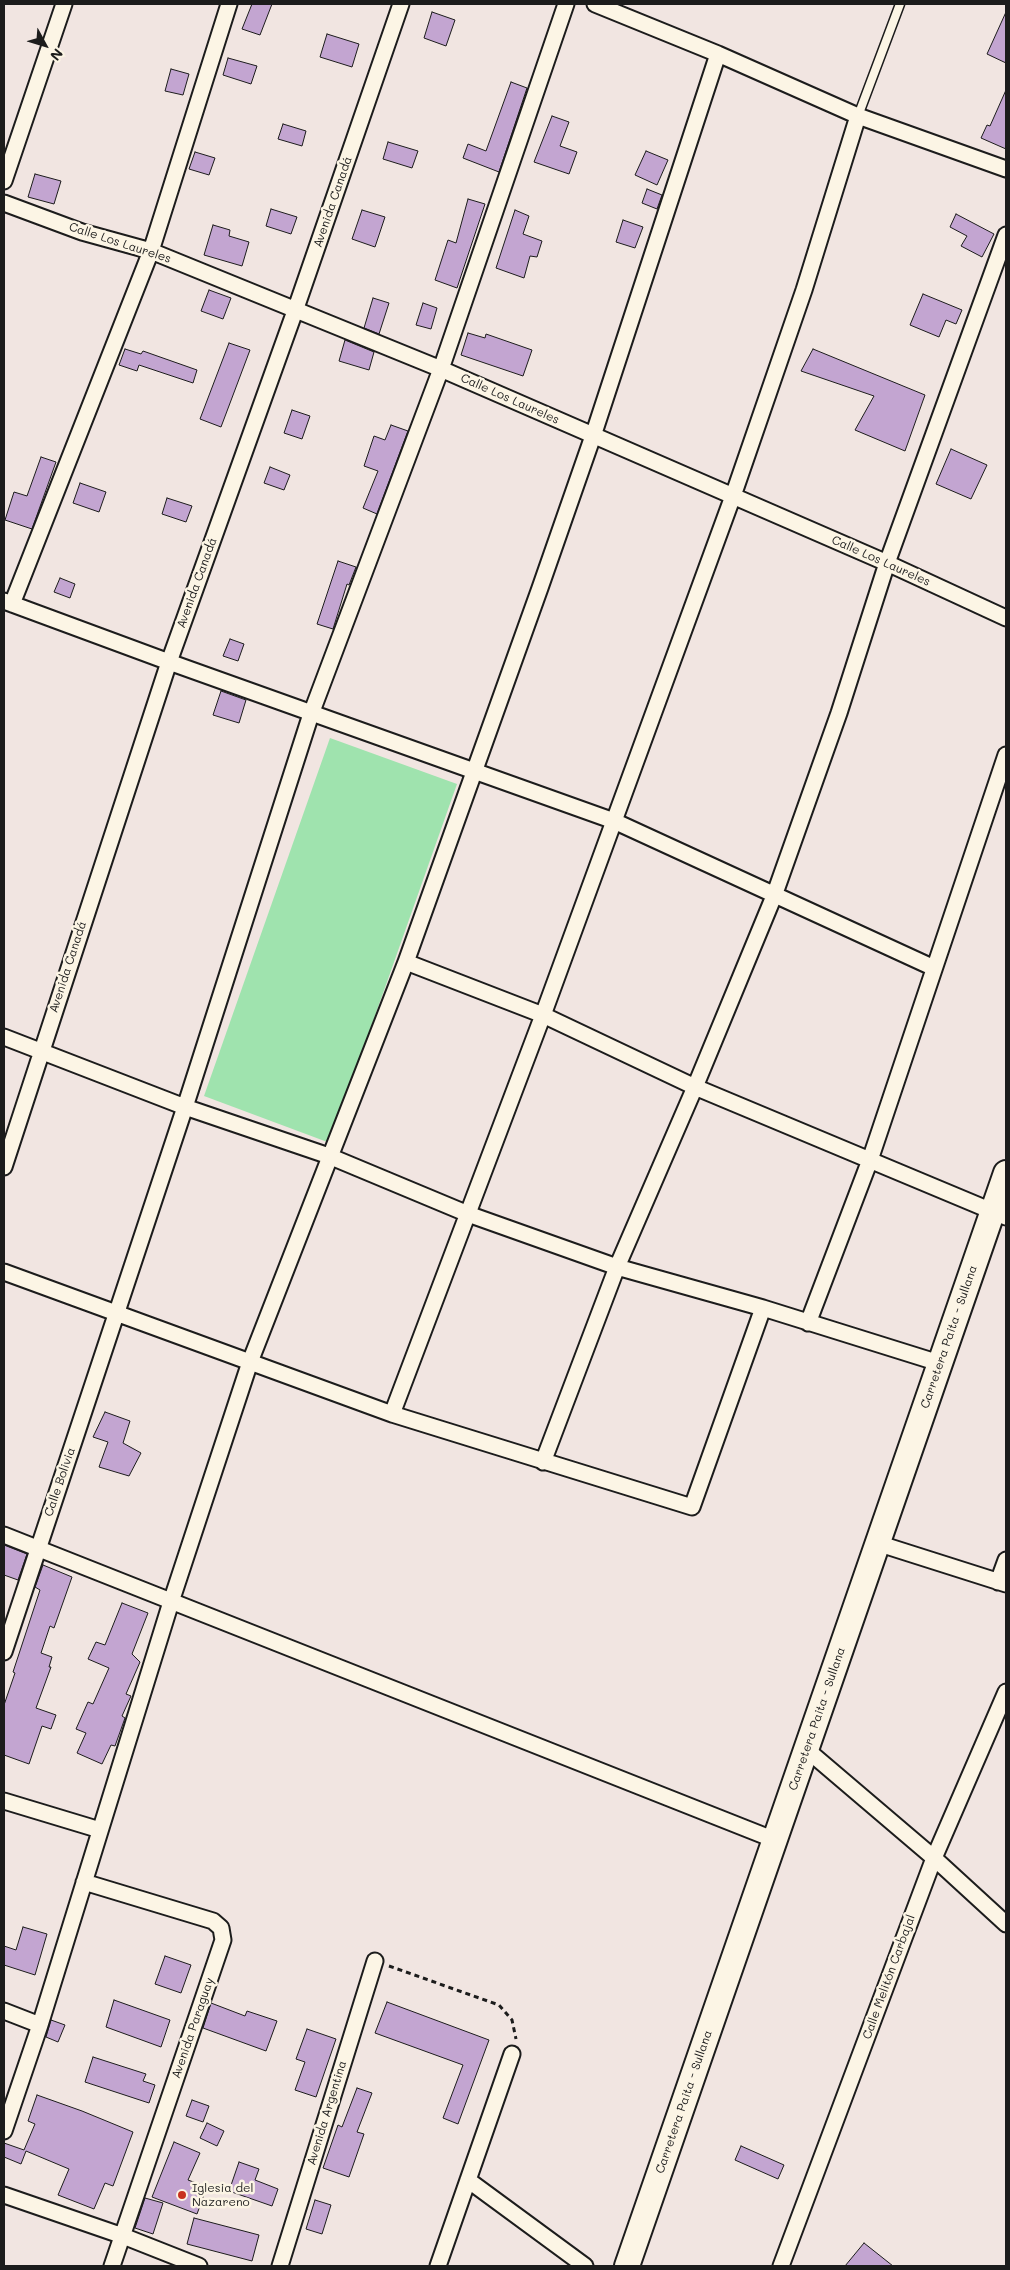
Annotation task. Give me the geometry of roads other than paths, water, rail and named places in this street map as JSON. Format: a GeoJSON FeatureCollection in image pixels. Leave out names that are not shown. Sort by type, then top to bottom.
{"type":"FeatureCollection","features":[{"type":"Feature","properties":{"kind":"main road","name":"Carretera Paita - Sullana"},"geometry":{"type":"LineString","coordinates":[[628,2266],[939,1363],[1000,1214],[1006,1173]]}},
{"type":"Feature","properties":{"kind":"street"},"geometry":{"type":"LineString","coordinates":[[4,181],[64,4]]}},
{"type":"Feature","properties":{"kind":"street"},"geometry":{"type":"LineString","coordinates":[[230,4],[151,250],[8,602],[311,714],[614,821],[934,968]]}},
{"type":"Feature","properties":{"kind":"street","name":"Avenida Canadá"},"geometry":{"type":"LineString","coordinates":[[4,1166],[40,1050],[169,662],[295,311],[401,4]]}},
{"type":"Feature","properties":{"kind":"street","name":"Calle Bolivia"},"geometry":{"type":"LineString","coordinates":[[4,1652],[185,1107],[311,714],[441,369],[566,4]]}},
{"type":"Feature","properties":{"kind":"street"},"geometry":{"type":"LineString","coordinates":[[595,4],[718,54],[858,116],[1006,169]]}},
{"type":"Feature","properties":{"kind":"street"},"geometry":{"type":"LineString","coordinates":[[4,2131],[40,2025],[171,1602],[250,1362],[406,962],[593,436],[718,54]]}},
{"type":"Feature","properties":{"kind":"street"},"geometry":{"type":"LineString","coordinates":[[392,1414],[543,1015],[733,496],[804,290],[858,116]]}},
{"type":"Feature","properties":{"kind":"street","name":"Calle Los Laureles"},"geometry":{"type":"LineString","coordinates":[[4,204],[82,232],[151,250],[295,311],[441,369],[887,563],[1006,618]]}},
{"type":"Feature","properties":{"kind":"street"},"geometry":{"type":"LineString","coordinates":[[543,1462],[617,1267],[695,1087],[774,896],[839,713],[887,563],[1006,235]]}},
{"type":"Feature","properties":{"kind":"street"},"geometry":{"type":"LineString","coordinates":[[808,1323],[870,1160],[1006,755]]}},
{"type":"Feature","properties":{"kind":"street"},"geometry":{"type":"LineString","coordinates":[[406,962],[543,1015],[695,1087],[1000,1214]]}},
{"type":"Feature","properties":{"kind":"street"},"geometry":{"type":"LineString","coordinates":[[4,1038],[40,1050],[185,1107],[329,1156],[468,1214],[617,1267],[764,1308],[939,1363]]}},
{"type":"Feature","properties":{"kind":"street"},"geometry":{"type":"LineString","coordinates":[[4,1272],[392,1414],[692,1507],[764,1308]]}},
{"type":"Feature","properties":{"kind":"street"},"geometry":{"type":"LineString","coordinates":[[4,1535],[775,1840]]}},
{"type":"Feature","properties":{"kind":"street"},"geometry":{"type":"LineString","coordinates":[[877,1543],[1002,1583],[1006,1560]]}},
{"type":"Feature","properties":{"kind":"street","name":"Calle Melitón Carbajal"},"geometry":{"type":"LineString","coordinates":[[781,2266],[934,1858],[1006,1692]]}},
{"type":"Feature","properties":{"kind":"street"},"geometry":{"type":"LineString","coordinates":[[806,1749],[934,1858],[1006,1924]]}},
{"type":"Feature","properties":{"kind":"street"},"geometry":{"type":"LineString","coordinates":[[4,1801],[100,1830]]}},
{"type":"Feature","properties":{"kind":"street","name":"Avenida Paraguay"},"geometry":{"type":"LineString","coordinates":[[84,1882],[213,1921],[221,1928],[223,1940],[112,2266]]}},
{"type":"Feature","properties":{"kind":"street","name":"Avenida Argentina"},"geometry":{"type":"LineString","coordinates":[[280,2266],[375,1961]]}},
{"type":"Feature","properties":{"kind":"street"},"geometry":{"type":"LineString","coordinates":[[4,2011],[40,2025]]}},
{"type":"Feature","properties":{"kind":"street"},"geometry":{"type":"LineString","coordinates":[[438,2266],[512,2054]]}},
{"type":"Feature","properties":{"kind":"street"},"geometry":{"type":"LineString","coordinates":[[468,2180],[586,2266]]}},
{"type":"Feature","properties":{"kind":"street"},"geometry":{"type":"LineString","coordinates":[[4,2194],[123,2236],[199,2266]]}},
{"type":"Feature","properties":{"kind":"lane"},"geometry":{"type":"LineString","coordinates":[[858,116],[900,4]]}},
{"type":"Feature","properties":{"kind":"place","name":"Iglesia del Nazareno"},"geometry":{"type":"Point","coordinates":[182,2195]}}]}
